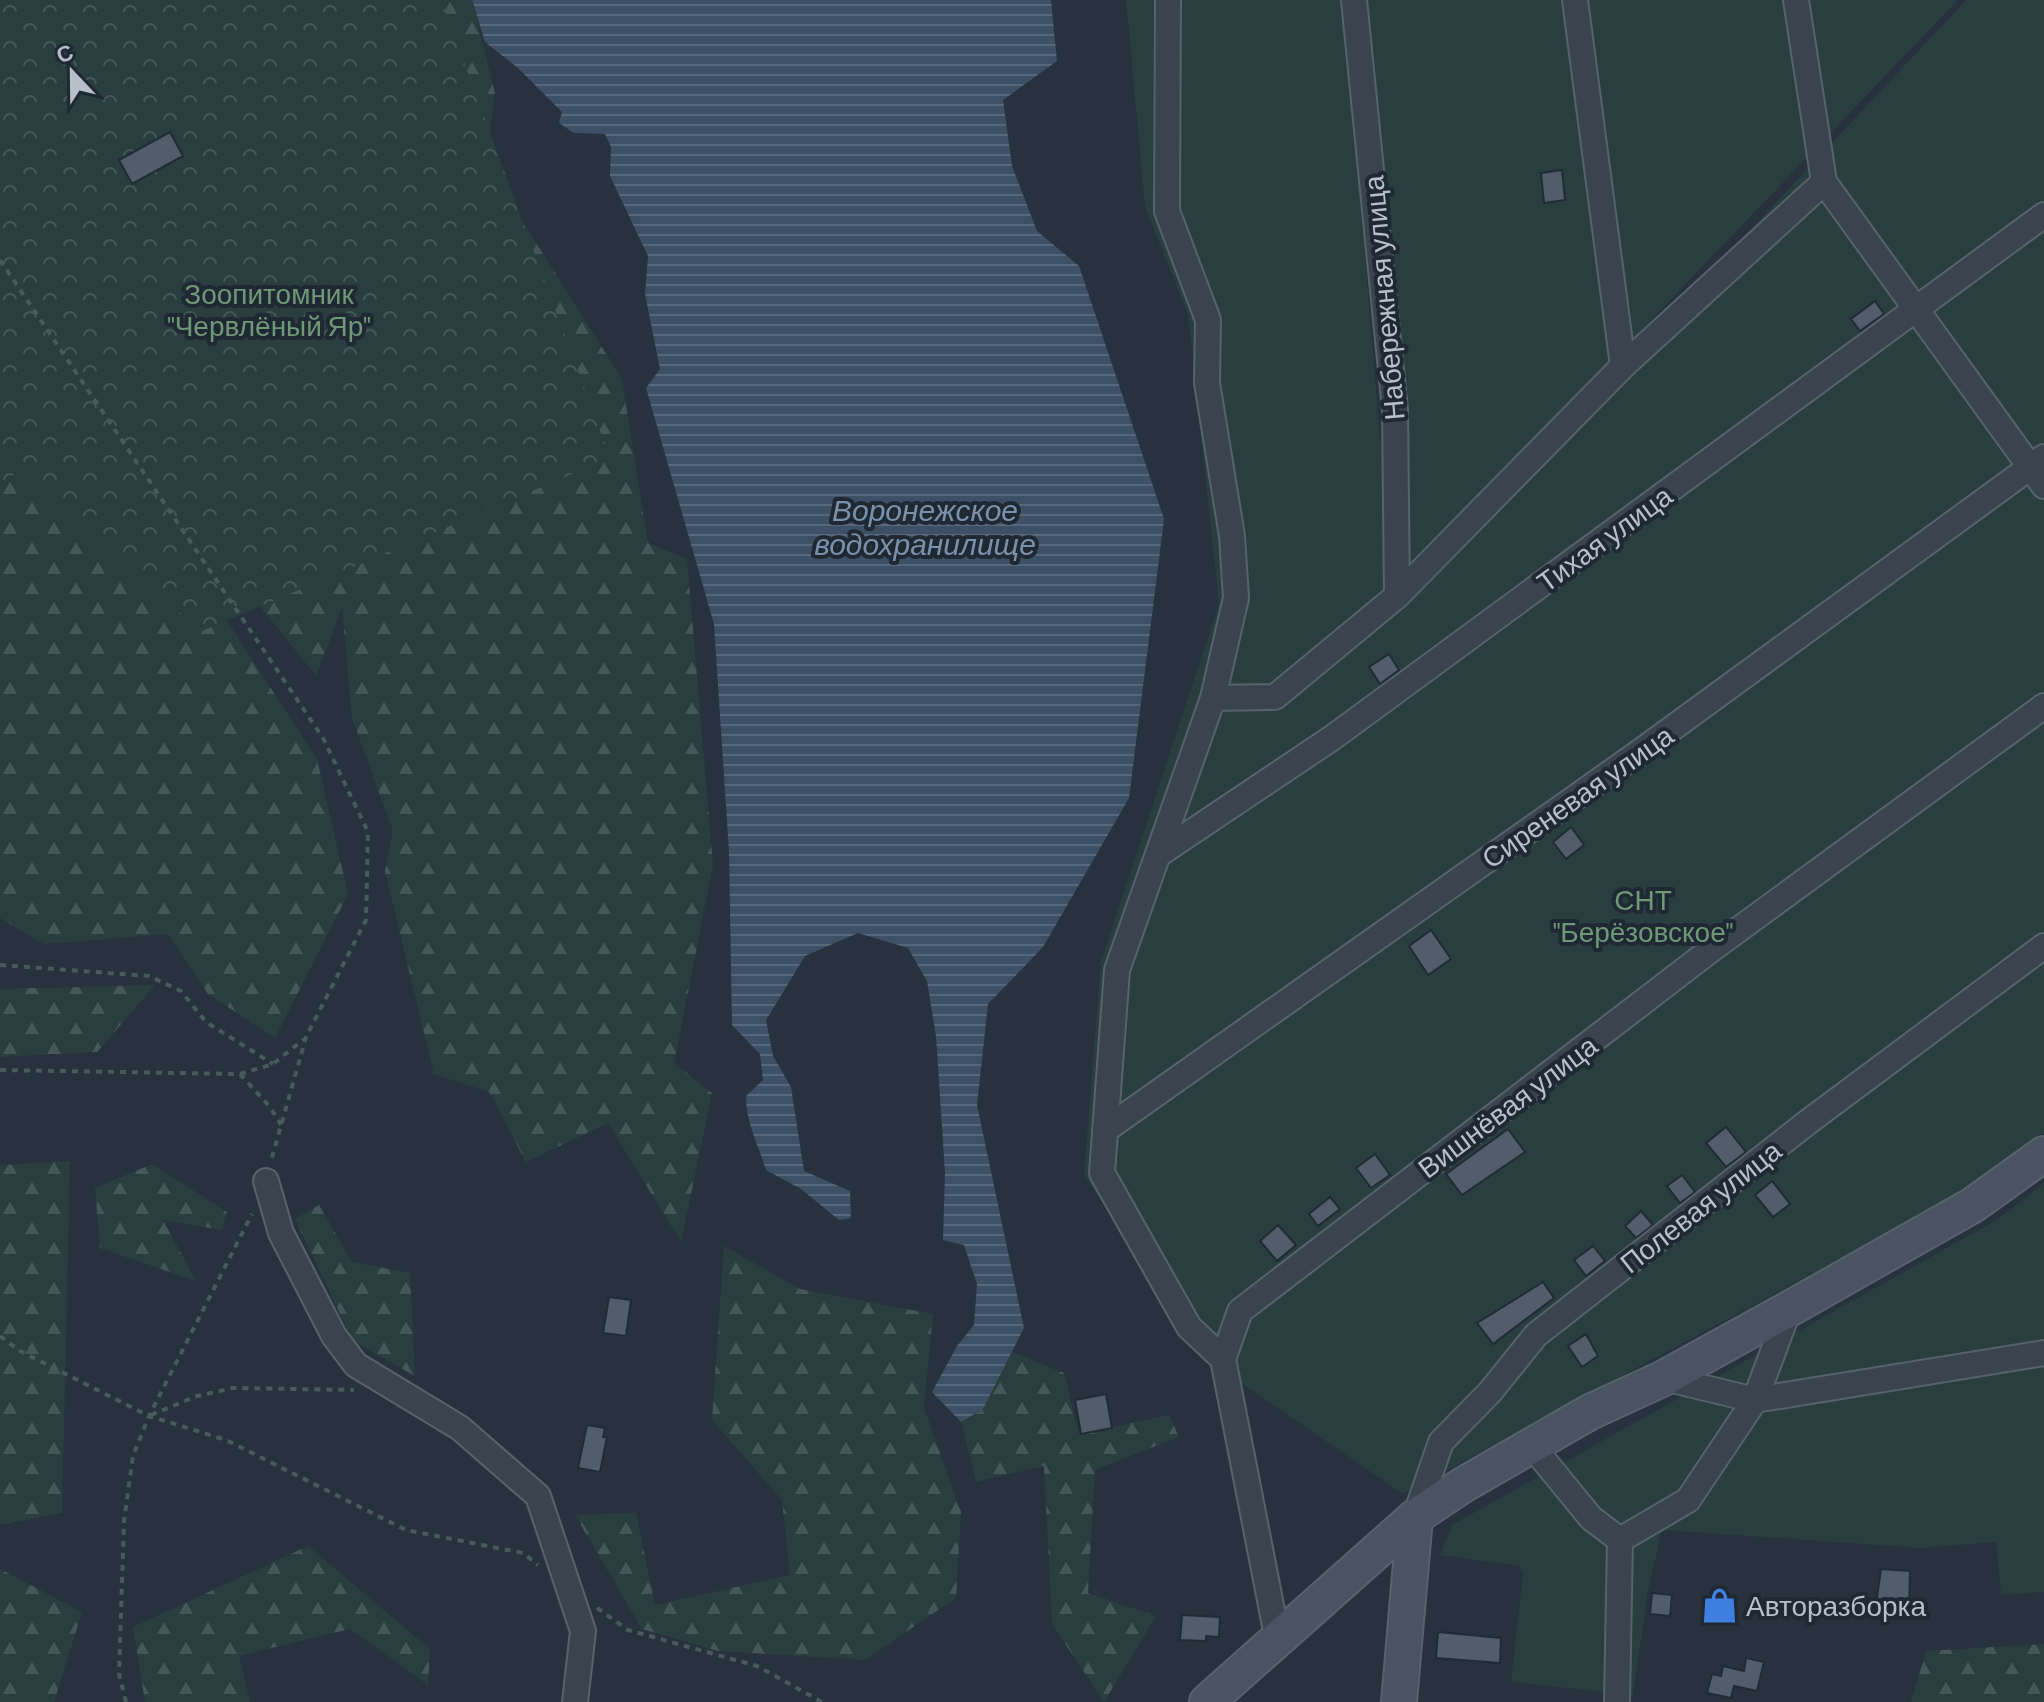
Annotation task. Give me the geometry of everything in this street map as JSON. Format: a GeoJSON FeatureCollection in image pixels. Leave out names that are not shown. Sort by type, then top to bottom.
{"type":"FeatureCollection","features":[{"type":"Feature","properties":{"kind":"street"},"geometry":{"type":"LineString","coordinates":[[1168,0],[1167,211],[1208,320],[1207,383],[1232,536],[1236,598],[1213,698],[1117,970],[1102,1173],[1189,1327],[1223,1359],[1277,1636]]}},
{"type":"Feature","properties":{"kind":"street","name":"Набережная улица"},"geometry":{"type":"LineString","coordinates":[[1354,0],[1395,410],[1397,596]]}},
{"type":"Feature","properties":{"kind":"street"},"geometry":{"type":"LineString","coordinates":[[1575,0],[1623,366]]}},
{"type":"Feature","properties":{"kind":"street"},"geometry":{"type":"LineString","coordinates":[[1796,0],[1824,182],[1916,309],[2040,470]]}},
{"type":"Feature","properties":{"kind":"street"},"geometry":{"type":"LineString","coordinates":[[1213,698],[1275,697],[1397,596],[1623,366],[1824,182]]}},
{"type":"Feature","properties":{"kind":"street","name":"Тихая улица"},"geometry":{"type":"LineString","coordinates":[[1159,854],[1332,738],[2044,215]]}},
{"type":"Feature","properties":{"kind":"street","name":"Сиреневая улица"},"geometry":{"type":"LineString","coordinates":[[1105,1130],[2040,470]]}},
{"type":"Feature","properties":{"kind":"street","name":"Вишнёвая улица"},"geometry":{"type":"LineString","coordinates":[[1223,1359],[1240,1311],[1712,949],[2044,706]]}},
{"type":"Feature","properties":{"kind":"street","name":"Полевая улица"},"geometry":{"type":"LineString","coordinates":[[1415,1517],[1441,1442],[1490,1392],[1536,1335],[1808,1122],[2044,946]]}},
{"type":"Feature","properties":{"kind":"street"},"geometry":{"type":"LineString","coordinates":[[1207,1702],[1277,1636],[1415,1517],[1463,1485],[1590,1412],[1664,1378],[1973,1205],[2044,1154]]}},
{"type":"Feature","properties":{"kind":"street"},"geometry":{"type":"LineString","coordinates":[[266,1181],[281,1233],[334,1336],[356,1365],[460,1428],[538,1496],[583,1631],[575,1702]]}},
{"type":"Feature","properties":{"kind":"street"},"geometry":{"type":"LineString","coordinates":[[1620,1540],[1688,1500],[1755,1400],[1789,1309]]}},
{"type":"Feature","properties":{"kind":"street"},"geometry":{"type":"LineString","coordinates":[[1664,1378],[1755,1400],[2044,1353]]}},
{"type":"Feature","properties":{"kind":"street"},"geometry":{"type":"LineString","coordinates":[[1533,1447],[1591,1518],[1620,1540]]}},
{"type":"Feature","properties":{"kind":"street"},"geometry":{"type":"LineString","coordinates":[[1399,1702],[1415,1517]]}},
{"type":"Feature","properties":{"kind":"street"},"geometry":{"type":"LineString","coordinates":[[1617,1702],[1620,1540]]}},
{"type":"Feature","properties":{"kind":"path"},"geometry":{"type":"LineString","coordinates":[[0,260],[323,738],[368,832],[366,920],[306,1037],[256,1207],[149,1416],[133,1456],[124,1521],[119,1674],[126,1702]]}},
{"type":"Feature","properties":{"kind":"path"},"geometry":{"type":"LineString","coordinates":[[0,965],[149,976],[181,991],[206,1022],[273,1064]]}},
{"type":"Feature","properties":{"kind":"path"},"geometry":{"type":"LineString","coordinates":[[0,1070],[240,1074],[273,1064],[306,1037]]}},
{"type":"Feature","properties":{"kind":"path"},"geometry":{"type":"LineString","coordinates":[[240,1074],[270,1107],[281,1125]]}},
{"type":"Feature","properties":{"kind":"path"},"geometry":{"type":"LineString","coordinates":[[0,1336],[20,1351],[149,1416],[226,1440],[406,1530],[523,1553],[628,1630],[757,1666],[822,1702]]}},
{"type":"Feature","properties":{"kind":"path"},"geometry":{"type":"LineString","coordinates":[[149,1416],[197,1396],[233,1388],[395,1390]]}},
{"type":"Feature","properties":{"kind":"green space"},"geometry":{"type":"Polygon","coordinates":[[[0,0],[472,0],[495,93],[485,162],[622,379],[648,543],[687,559],[713,865],[674,1063],[712,1093],[681,1242],[608,1123],[526,1162],[489,1092],[434,1074],[385,871],[393,831],[352,718],[342,608],[316,676],[222,559],[0,0]]]}},
{"type":"Feature","properties":{"kind":"green space","name":"Зоопитомник \"Червлёный Яр\""},"geometry":{"type":"Polygon","coordinates":[[[0,0],[441,0],[610,458],[202,631],[15,474],[0,483],[0,0]]]}},
{"type":"Feature","properties":{"kind":"green space","name":"СНТ \"Берёзовское\""},"geometry":{"type":"Polygon","coordinates":[[[1126,0],[1344,0],[1394,609],[1966,0],[2044,0],[2044,1133],[1967,1190],[1403,1494],[1209,1361],[1084,1175],[1101,961],[1219,604],[1188,314],[1145,207],[1126,0]]]}},
{"type":"Feature","properties":{"kind":"green space"},"geometry":{"type":"Polygon","coordinates":[[[1352,0],[1958,0],[1405,577],[1352,0]]]}},
{"type":"Feature","properties":{"kind":"green space"},"geometry":{"type":"Polygon","coordinates":[[[0,193],[151,504],[317,759],[348,894],[275,1038],[208,994],[168,934],[44,944],[0,918],[0,193]]]}},
{"type":"Feature","properties":{"kind":"green space"},"geometry":{"type":"Polygon","coordinates":[[[155,985],[97,1052],[0,1057],[0,989],[155,985]]]}},
{"type":"Feature","properties":{"kind":"green space"},"geometry":{"type":"Polygon","coordinates":[[[70,1161],[62,1513],[0,1525],[0,1165],[70,1161]]]}},
{"type":"Feature","properties":{"kind":"green space"},"geometry":{"type":"Polygon","coordinates":[[[152,1164],[227,1212],[222,1230],[163,1220],[196,1281],[100,1248],[95,1188],[152,1164]]]}},
{"type":"Feature","properties":{"kind":"green space"},"geometry":{"type":"Polygon","coordinates":[[[2044,1183],[2044,1592],[2001,1595],[1996,1542],[1921,1548],[1662,1530],[1648,1591],[1633,1695],[1511,1682],[1523,1572],[1519,1566],[1440,1555],[1452,1525],[1998,1219],[2044,1183]]]}},
{"type":"Feature","properties":{"kind":"green space"},"geometry":{"type":"Polygon","coordinates":[[[319,1205],[352,1262],[410,1273],[415,1376],[353,1341],[295,1219],[319,1205]]]}},
{"type":"Feature","properties":{"kind":"green space"},"geometry":{"type":"Polygon","coordinates":[[[724,1246],[800,1289],[933,1314],[924,1408],[961,1512],[956,1598],[865,1660],[718,1651],[642,1629],[575,1515],[636,1513],[655,1605],[790,1575],[782,1500],[712,1420],[724,1246]]]}},
{"type":"Feature","properties":{"kind":"green space"},"geometry":{"type":"Polygon","coordinates":[[[1012,1352],[1064,1373],[1079,1434],[1169,1415],[1179,1437],[1095,1470],[1088,1593],[1156,1616],[1104,1702],[1052,1624],[1044,1466],[976,1482],[961,1422],[983,1409],[1012,1352]]]}},
{"type":"Feature","properties":{"kind":"green space"},"geometry":{"type":"Polygon","coordinates":[[[308,1546],[430,1649],[428,1685],[350,1629],[239,1656],[250,1702],[145,1702],[133,1627],[308,1546]]]}},
{"type":"Feature","properties":{"kind":"green space"},"geometry":{"type":"Polygon","coordinates":[[[0,1569],[82,1612],[54,1702],[0,1702],[0,1569]]]}},
{"type":"Feature","properties":{"kind":"green space"},"geometry":{"type":"Polygon","coordinates":[[[2044,1644],[2044,1702],[1911,1702],[1926,1651],[2044,1644]]]}},
{"type":"Feature","properties":{"kind":"water","name":"Воронежское водохранилище"},"geometry":{"type":"Polygon","coordinates":[[[472,0],[1051,0],[1057,61],[1003,100],[1012,166],[1037,231],[1079,266],[1164,519],[1129,798],[1043,947],[988,1004],[977,1105],[1024,1328],[983,1409],[961,1422],[932,1392],[957,1346],[974,1325],[977,1284],[964,1245],[943,1240],[945,1173],[936,1036],[927,981],[908,948],[858,933],[805,956],[766,1020],[773,1056],[791,1087],[804,1171],[850,1191],[851,1218],[839,1220],[801,1189],[766,1170],[748,1115],[746,1096],[763,1080],[760,1054],[732,1025],[729,852],[714,624],[646,388],[660,369],[645,294],[648,256],[610,176],[611,147],[605,134],[574,133],[559,123],[562,112],[518,68],[485,42],[472,0]]]}},
{"type":"Feature","properties":{"kind":"building"},"geometry":{"type":"Polygon","coordinates":[[[170,132],[183,156],[132,184],[119,160],[170,132]]]}},
{"type":"Feature","properties":{"kind":"building"},"geometry":{"type":"Polygon","coordinates":[[[1562,170],[1565,200],[1544,203],[1541,173],[1562,170]]]}},
{"type":"Feature","properties":{"kind":"building"},"geometry":{"type":"Polygon","coordinates":[[[1875,301],[1884,314],[1860,331],[1851,319],[1875,301]]]}},
{"type":"Feature","properties":{"kind":"building"},"geometry":{"type":"Polygon","coordinates":[[[1389,654],[1399,670],[1380,684],[1369,667],[1389,654]]]}},
{"type":"Feature","properties":{"kind":"building"},"geometry":{"type":"Polygon","coordinates":[[[1571,827],[1584,845],[1566,859],[1553,842],[1571,827]]]}},
{"type":"Feature","properties":{"kind":"building"},"geometry":{"type":"Polygon","coordinates":[[[1431,930],[1451,959],[1428,975],[1409,946],[1431,930]]]}},
{"type":"Feature","properties":{"kind":"building"},"geometry":{"type":"Polygon","coordinates":[[[1726,1127],[1746,1152],[1726,1167],[1706,1143],[1726,1127]]]}},
{"type":"Feature","properties":{"kind":"building"},"geometry":{"type":"Polygon","coordinates":[[[1508,1129],[1525,1152],[1462,1195],[1446,1174],[1508,1129]]]}},
{"type":"Feature","properties":{"kind":"building"},"geometry":{"type":"Polygon","coordinates":[[[1375,1154],[1390,1175],[1371,1188],[1356,1168],[1375,1154]]]}},
{"type":"Feature","properties":{"kind":"building"},"geometry":{"type":"Polygon","coordinates":[[[1682,1175],[1695,1192],[1680,1203],[1667,1186],[1682,1175]]]}},
{"type":"Feature","properties":{"kind":"building"},"geometry":{"type":"Polygon","coordinates":[[[1772,1181],[1790,1204],[1773,1217],[1755,1195],[1772,1181]]]}},
{"type":"Feature","properties":{"kind":"building"},"geometry":{"type":"Polygon","coordinates":[[[1330,1197],[1340,1209],[1318,1226],[1309,1214],[1330,1197]]]}},
{"type":"Feature","properties":{"kind":"building"},"geometry":{"type":"Polygon","coordinates":[[[1641,1211],[1653,1225],[1636,1238],[1625,1226],[1641,1211]]]}},
{"type":"Feature","properties":{"kind":"building"},"geometry":{"type":"Polygon","coordinates":[[[1278,1225],[1296,1245],[1277,1261],[1260,1241],[1278,1225]]]}},
{"type":"Feature","properties":{"kind":"building"},"geometry":{"type":"Polygon","coordinates":[[[1593,1246],[1605,1261],[1586,1276],[1574,1260],[1593,1246]]]}},
{"type":"Feature","properties":{"kind":"building"},"geometry":{"type":"Polygon","coordinates":[[[1543,1282],[1554,1298],[1493,1344],[1477,1323],[1543,1282]]]}},
{"type":"Feature","properties":{"kind":"building"},"geometry":{"type":"Polygon","coordinates":[[[609,1297],[631,1300],[626,1336],[603,1333],[609,1297]]]}},
{"type":"Feature","properties":{"kind":"building"},"geometry":{"type":"Polygon","coordinates":[[[1586,1334],[1598,1356],[1582,1367],[1568,1346],[1586,1334]]]}},
{"type":"Feature","properties":{"kind":"building"},"geometry":{"type":"Polygon","coordinates":[[[1106,1394],[1112,1428],[1081,1434],[1075,1400],[1106,1394]]]}},
{"type":"Feature","properties":{"kind":"building"},"geometry":{"type":"Polygon","coordinates":[[[587,1425],[605,1428],[603,1437],[607,1437],[600,1472],[578,1468],[587,1425]]]}},
{"type":"Feature","properties":{"kind":"building"},"geometry":{"type":"Polygon","coordinates":[[[1881,1569],[1910,1571],[1909,1607],[1904,1607],[1903,1619],[1874,1618],[1881,1569]]]}},
{"type":"Feature","properties":{"kind":"building"},"geometry":{"type":"Polygon","coordinates":[[[1652,1593],[1672,1595],[1670,1616],[1650,1614],[1652,1593]]]}},
{"type":"Feature","properties":{"kind":"building"},"geometry":{"type":"Polygon","coordinates":[[[1182,1615],[1220,1617],[1219,1637],[1206,1636],[1206,1641],[1180,1640],[1182,1615]]]}},
{"type":"Feature","properties":{"kind":"building"},"geometry":{"type":"Polygon","coordinates":[[[1438,1632],[1501,1638],[1500,1663],[1436,1658],[1438,1632]]]}},
{"type":"Feature","properties":{"kind":"building"},"geometry":{"type":"Polygon","coordinates":[[[1746,1658],[1764,1662],[1757,1691],[1734,1686],[1731,1698],[1707,1693],[1712,1674],[1721,1676],[1723,1666],[1744,1671],[1746,1658]]]}},
{"type":"Feature","properties":{"kind":"place","name":"Авторазборка"},"geometry":{"type":"Point","coordinates":[1720,1605]}}]}
